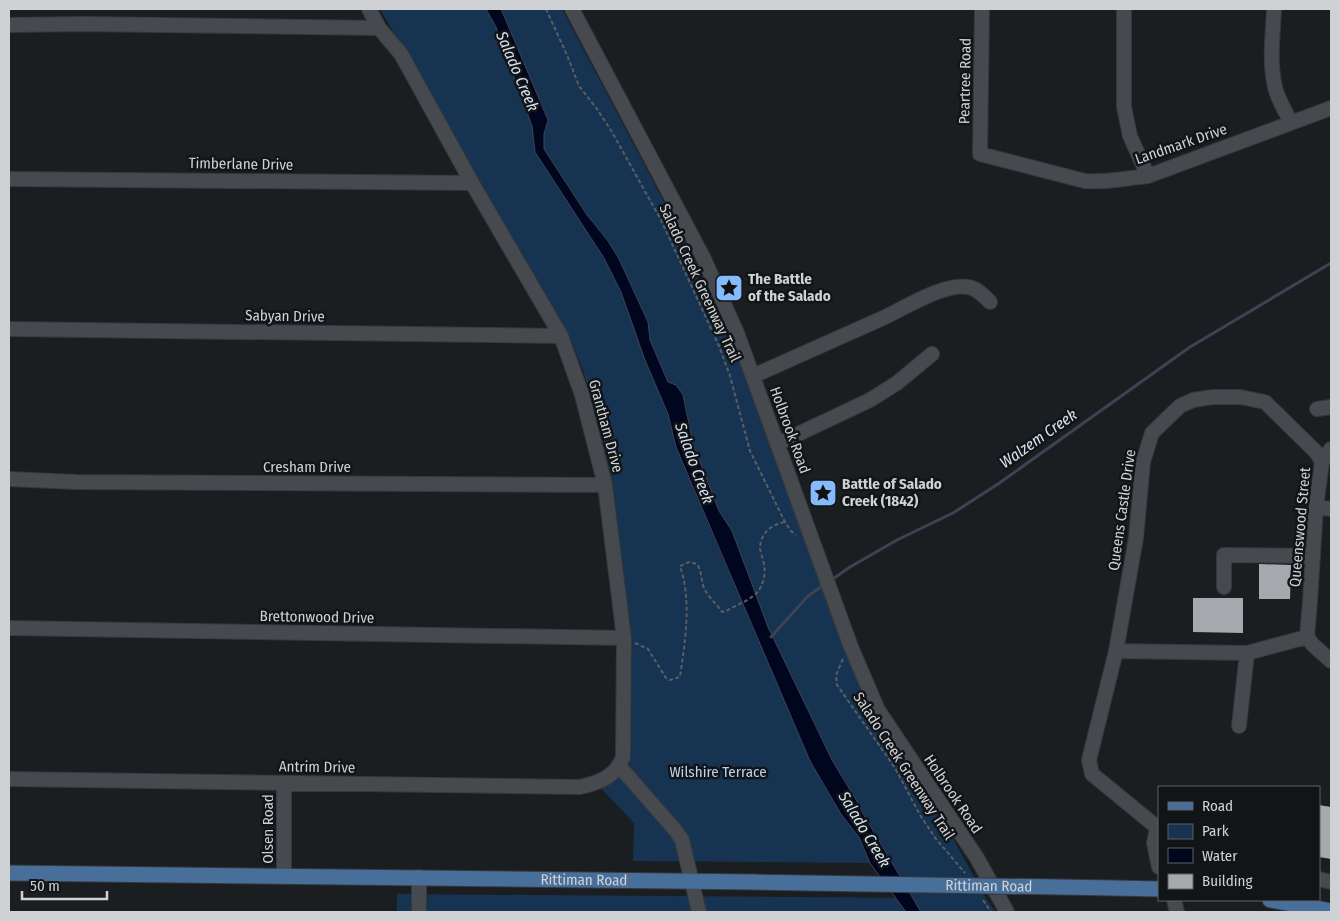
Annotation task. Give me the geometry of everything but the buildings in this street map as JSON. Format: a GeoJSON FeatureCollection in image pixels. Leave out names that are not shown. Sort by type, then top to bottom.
{"type":"FeatureCollection","features":[{"type":"Feature","properties":{"kind":"main road","name":"Rittiman Road"},"geometry":{"type":"LineString","coordinates":[[9,873],[284,875],[1158,889]]}},
{"type":"Feature","properties":{"kind":"main road"},"geometry":{"type":"LineString","coordinates":[[1275,901],[1324,911]]}},
{"type":"Feature","properties":{"kind":"street","name":"Grantham Drive"},"geometry":{"type":"LineString","coordinates":[[369,9],[379,28],[401,54],[472,183],[560,336],[582,395],[604,485],[624,638],[623,757],[620,767]]}},
{"type":"Feature","properties":{"kind":"street","name":"Holbrook Road"},"geometry":{"type":"LineString","coordinates":[[572,9],[704,259],[737,333],[861,675],[878,710],[977,858],[1007,912]]}},
{"type":"Feature","properties":{"kind":"street","name":"Peartree Road"},"geometry":{"type":"LineString","coordinates":[[980,154],[982,9]]}},
{"type":"Feature","properties":{"kind":"street"},"geometry":{"type":"LineString","coordinates":[[1124,9],[1124,107],[1130,136],[1148,176]]}},
{"type":"Feature","properties":{"kind":"street"},"geometry":{"type":"LineString","coordinates":[[1274,9],[1273,69],[1275,87],[1280,103],[1291,122]]}},
{"type":"Feature","properties":{"kind":"street"},"geometry":{"type":"LineString","coordinates":[[9,24],[379,28]]}},
{"type":"Feature","properties":{"kind":"street","name":"Landmark Drive"},"geometry":{"type":"LineString","coordinates":[[980,154],[1084,181],[1111,182],[1148,176],[1331,108]]}},
{"type":"Feature","properties":{"kind":"street","name":"Timberlane Drive"},"geometry":{"type":"LineString","coordinates":[[9,179],[472,183]]}},
{"type":"Feature","properties":{"kind":"street"},"geometry":{"type":"LineString","coordinates":[[753,376],[892,314],[920,299],[951,288],[968,287],[980,292],[990,302]]}},
{"type":"Feature","properties":{"kind":"street","name":"Sabyan Drive"},"geometry":{"type":"LineString","coordinates":[[9,329],[560,336]]}},
{"type":"Feature","properties":{"kind":"street"},"geometry":{"type":"LineString","coordinates":[[778,444],[870,400],[896,383],[932,354]]}},
{"type":"Feature","properties":{"kind":"street","name":"Queens Castle Drive"},"geometry":{"type":"LineString","coordinates":[[1158,862],[1154,842],[1158,828],[1092,774],[1089,760],[1116,651],[1136,538],[1143,462],[1152,433],[1180,406],[1193,400],[1240,396],[1265,402],[1317,453],[1322,462]]}},
{"type":"Feature","properties":{"kind":"street"},"geometry":{"type":"LineString","coordinates":[[1317,409],[1331,407]]}},
{"type":"Feature","properties":{"kind":"street","name":"Queenswood Street"},"geometry":{"type":"LineString","coordinates":[[1307,637],[1316,507],[1322,462],[1331,449]]}},
{"type":"Feature","properties":{"kind":"street","name":"Cresham Drive"},"geometry":{"type":"LineString","coordinates":[[9,479],[86,482],[604,485]]}},
{"type":"Feature","properties":{"kind":"street"},"geometry":{"type":"LineString","coordinates":[[1316,507],[1331,509]]}},
{"type":"Feature","properties":{"kind":"street"},"geometry":{"type":"LineString","coordinates":[[1224,588],[1224,555],[1313,556]]}},
{"type":"Feature","properties":{"kind":"street","name":"Brettonwood Drive"},"geometry":{"type":"LineString","coordinates":[[9,628],[624,638]]}},
{"type":"Feature","properties":{"kind":"street"},"geometry":{"type":"LineString","coordinates":[[1116,651],[1247,653],[1307,637],[1313,646],[1331,661]]}},
{"type":"Feature","properties":{"kind":"street"},"geometry":{"type":"LineString","coordinates":[[1239,726],[1247,653]]}},
{"type":"Feature","properties":{"kind":"street"},"geometry":{"type":"LineString","coordinates":[[620,767],[682,840],[699,912]]}},
{"type":"Feature","properties":{"kind":"street","name":"Antrim Drive"},"geometry":{"type":"LineString","coordinates":[[9,779],[580,788],[604,779],[620,767]]}},
{"type":"Feature","properties":{"kind":"street","name":"Olsen Road"},"geometry":{"type":"LineString","coordinates":[[284,783],[284,875]]}},
{"type":"Feature","properties":{"kind":"street"},"geometry":{"type":"LineString","coordinates":[[419,877],[419,912]]}},
{"type":"Feature","properties":{"kind":"path","name":"Salado Creek Greenway Trail"},"geometry":{"type":"LineString","coordinates":[[546,9],[579,86],[612,132],[661,220],[719,346],[730,376],[750,451],[785,522],[791,531],[799,537]]}},
{"type":"Feature","properties":{"kind":"path"},"geometry":{"type":"LineString","coordinates":[[624,638],[648,649],[666,678],[670,680],[680,677],[686,633],[686,602],[680,566],[688,562],[697,564],[701,571],[704,589],[722,612],[726,611],[755,594],[760,588],[765,566],[760,549],[766,531],[774,525],[785,522]]}},
{"type":"Feature","properties":{"kind":"path","name":"Salado Creek Greenway Trail"},"geometry":{"type":"LineString","coordinates":[[844,654],[836,675],[837,685],[895,768],[920,815],[936,839],[970,880]]}},
{"type":"Feature","properties":{"kind":"path"},"geometry":{"type":"LineString","coordinates":[[980,897],[991,912]]}},
{"type":"Feature","properties":{"kind":"green space","name":"Wilshire Terrace"},"geometry":{"type":"Polygon","coordinates":[[[380,9],[486,9],[496,27],[532,126],[536,152],[604,258],[621,292],[645,360],[668,414],[676,447],[723,559],[841,814],[859,837],[870,863],[633,861],[634,823],[601,788],[628,770],[631,733],[629,630],[602,446],[584,373],[572,343],[555,311],[380,9]]]}},
{"type":"Feature","properties":{"kind":"green space"},"geometry":{"type":"Polygon","coordinates":[[[501,9],[562,9],[699,268],[725,323],[850,664],[873,714],[938,811],[986,899],[996,912],[397,912],[397,894],[913,898],[832,760],[768,627],[732,531],[719,511],[693,444],[683,395],[676,385],[668,382],[650,340],[648,322],[619,259],[608,241],[587,215],[544,149],[544,134],[548,120],[501,9]]]}},
{"type":"Feature","properties":{"kind":"water","name":"Salado Creek"},"geometry":{"type":"Polygon","coordinates":[[[486,9],[501,9],[548,120],[544,134],[544,149],[587,215],[608,241],[619,259],[648,322],[650,340],[668,382],[676,385],[683,395],[693,444],[719,511],[732,531],[768,627],[832,760],[921,912],[906,912],[870,863],[859,837],[841,814],[810,761],[676,447],[668,414],[645,360],[621,292],[604,258],[535,152],[532,126],[496,27],[486,9]]]}},
{"type":"Feature","properties":{"kind":"waterway","name":"Walzem Creek"},"geometry":{"type":"LineString","coordinates":[[830,581],[850,567],[897,540],[953,513],[998,484],[1190,347],[1331,263]]}},
{"type":"Feature","properties":{"kind":"waterway","name":"Walzem Creek"},"geometry":{"type":"LineString","coordinates":[[771,637],[808,596],[825,584]]}},
{"type":"Feature","properties":{"kind":"place","name":"The Battle of the Salado"},"geometry":{"type":"Point","coordinates":[729,288]}},
{"type":"Feature","properties":{"kind":"place","name":"Battle of Salado Creek (1842)"},"geometry":{"type":"Point","coordinates":[823,493]}}]}
